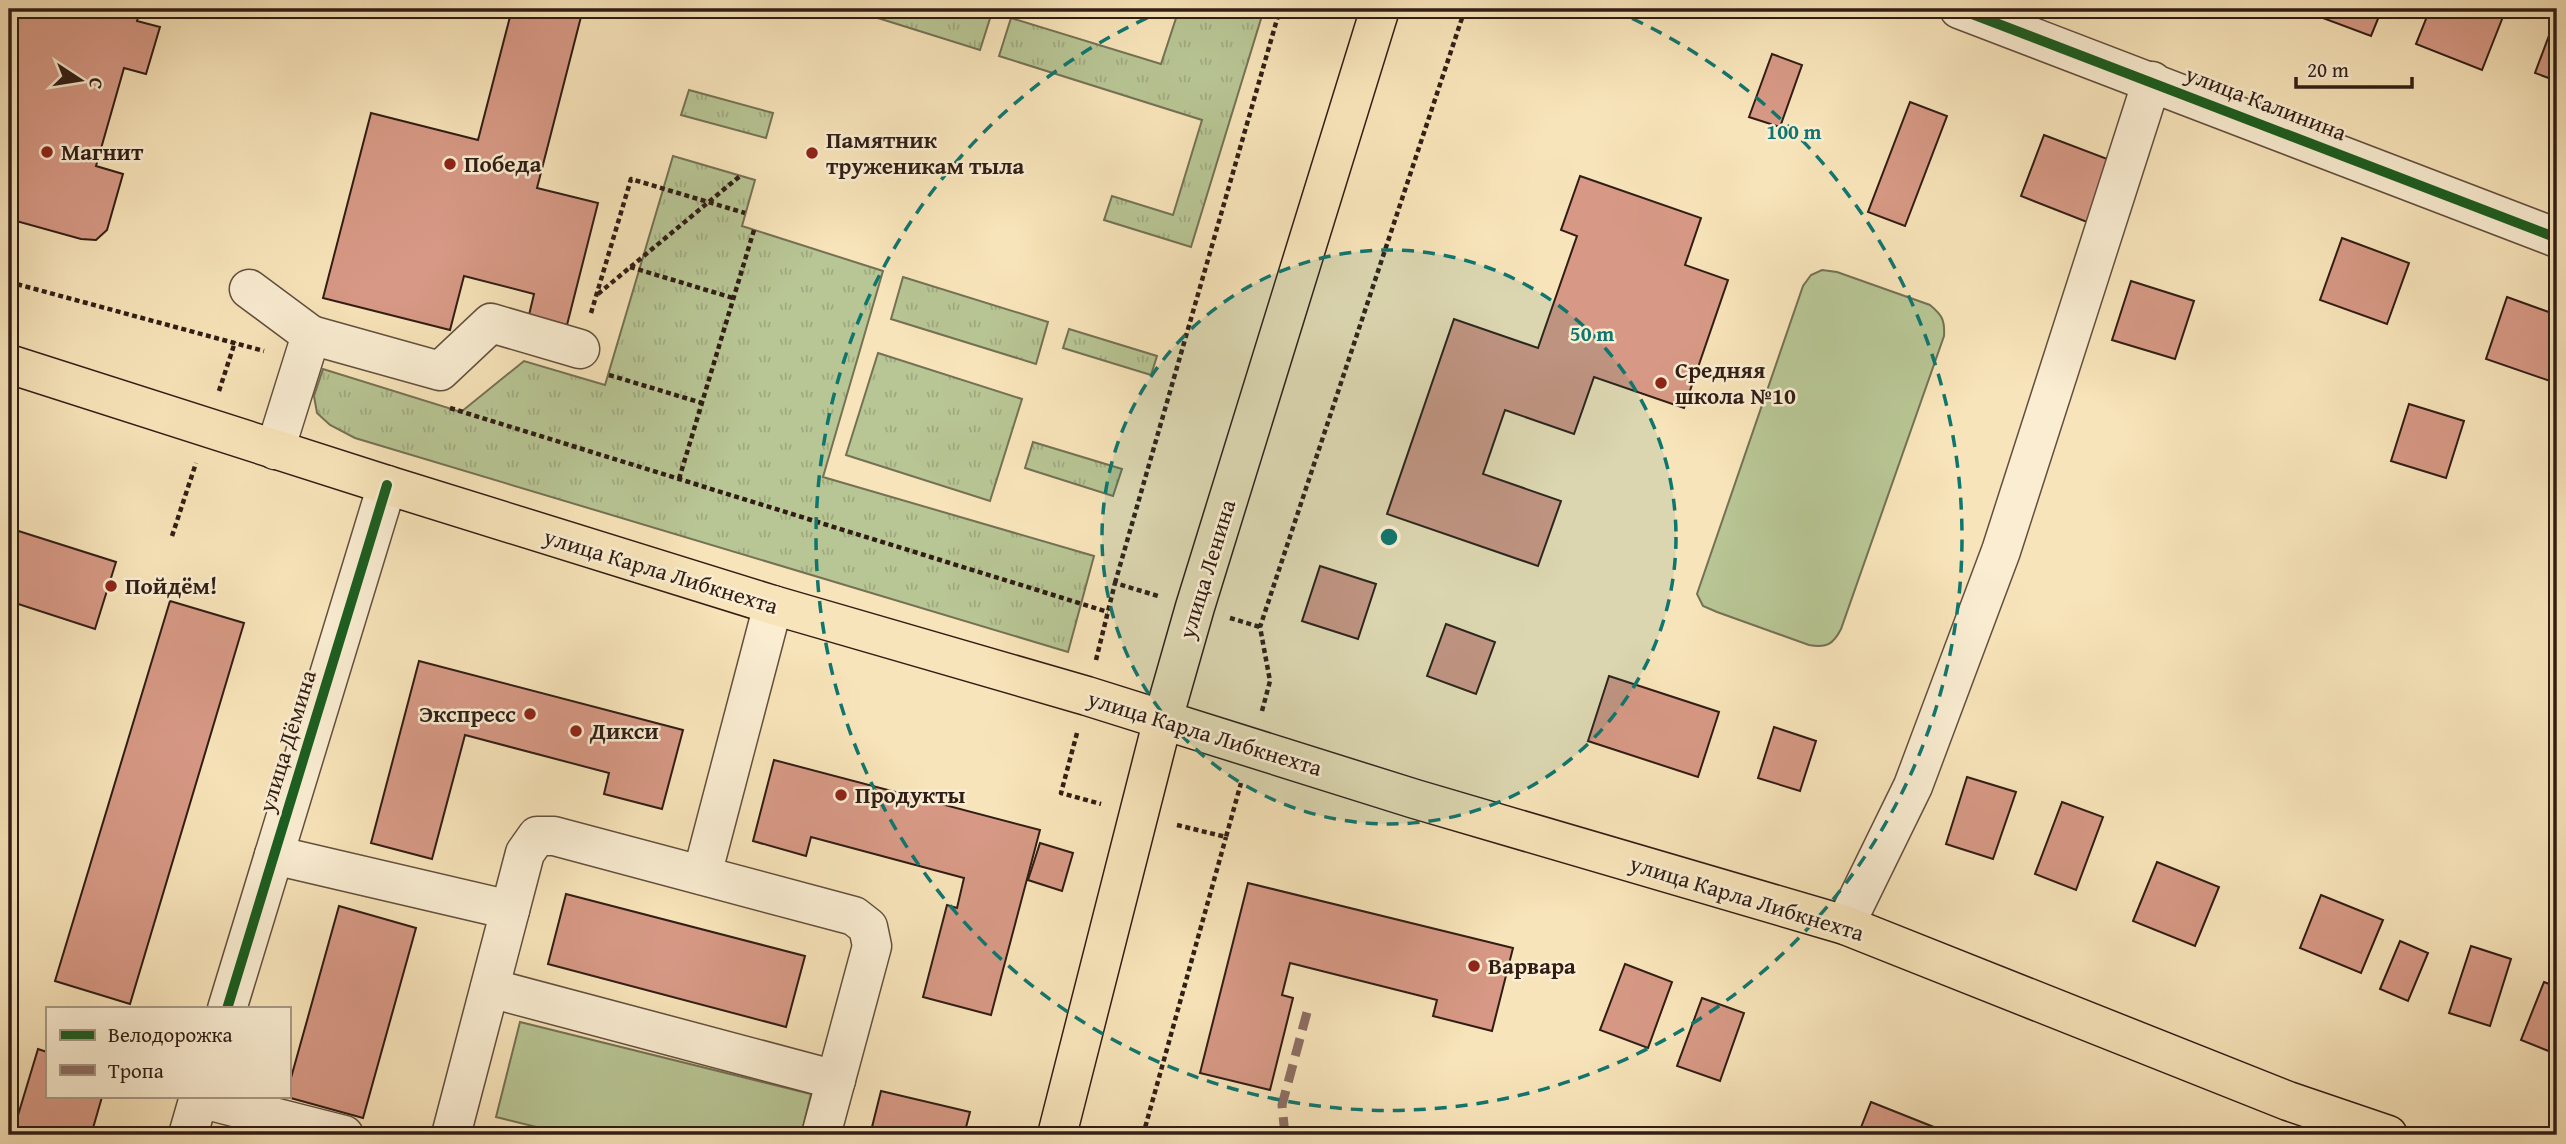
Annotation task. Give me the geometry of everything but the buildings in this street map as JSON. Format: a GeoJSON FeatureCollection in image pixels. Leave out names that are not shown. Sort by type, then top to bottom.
{"type":"FeatureCollection","features":[{"type":"Feature","properties":{"kind":"main road","name":"улица Ленина"},"geometry":{"type":"LineString","coordinates":[[1057,1135],[1163,719],[1195,607],[1380,9]]}},
{"type":"Feature","properties":{"kind":"main road","name":"улица Карла Либкнехта"},"geometry":{"type":"LineString","coordinates":[[9,364],[773,605],[1163,719],[1415,799],[1845,925],[2288,1101],[2388,1135]]}},
{"type":"Feature","properties":{"kind":"street","name":"улица Калинина"},"geometry":{"type":"LineString","coordinates":[[1959,9],[2557,238]]}},
{"type":"Feature","properties":{"kind":"street"},"geometry":{"type":"LineString","coordinates":[[1845,925],[1913,786],[2001,551],[2152,81]]}},
{"type":"Feature","properties":{"kind":"street"},"geometry":{"type":"LineString","coordinates":[[249,289],[307,349],[440,372],[491,323],[580,349]]}},
{"type":"Feature","properties":{"kind":"street"},"geometry":{"type":"LineString","coordinates":[[275,450],[307,349]]}},
{"type":"Feature","properties":{"kind":"street","name":"улица Дёмина"},"geometry":{"type":"LineString","coordinates":[[229,1007],[387,485]]}},
{"type":"Feature","properties":{"kind":"street"},"geometry":{"type":"LineString","coordinates":[[702,875],[773,605]]}},
{"type":"Feature","properties":{"kind":"street"},"geometry":{"type":"LineString","coordinates":[[459,1134],[490,988],[525,853],[537,836],[554,836],[855,916],[868,927],[872,946],[821,1135]]}},
{"type":"Feature","properties":{"kind":"street"},"geometry":{"type":"LineString","coordinates":[[274,855],[510,910]]}},
{"type":"Feature","properties":{"kind":"street"},"geometry":{"type":"LineString","coordinates":[[490,988],[836,1080]]}},
{"type":"Feature","properties":{"kind":"street"},"geometry":{"type":"LineString","coordinates":[[187,1135],[199,1098]]}},
{"type":"Feature","properties":{"kind":"street"},"geometry":{"type":"LineString","coordinates":[[203,1098],[344,1135]]}},
{"type":"Feature","properties":{"kind":"path"},"geometry":{"type":"LineString","coordinates":[[1115,583],[1280,9]]}},
{"type":"Feature","properties":{"kind":"path"},"geometry":{"type":"LineString","coordinates":[[1240,790],[1270,681],[1260,627],[1465,9]]}},
{"type":"Feature","properties":{"kind":"path"},"geometry":{"type":"LineString","coordinates":[[596,295],[740,176]]}},
{"type":"Feature","properties":{"kind":"path"},"geometry":{"type":"LineString","coordinates":[[702,403],[575,365],[631,179],[745,213]]}},
{"type":"Feature","properties":{"kind":"path"},"geometry":{"type":"LineString","coordinates":[[679,479],[754,230]]}},
{"type":"Feature","properties":{"kind":"path"},"geometry":{"type":"LineString","coordinates":[[630,267],[733,298]]}},
{"type":"Feature","properties":{"kind":"path"},"geometry":{"type":"LineString","coordinates":[[9,282],[235,342],[307,349]]}},
{"type":"Feature","properties":{"kind":"path"},"geometry":{"type":"LineString","coordinates":[[449,408],[1108,612]]}},
{"type":"Feature","properties":{"kind":"path"},"geometry":{"type":"LineString","coordinates":[[1143,1135],[1226,837]]}},
{"type":"Feature","properties":{"kind":"green space"},"geometry":{"type":"Polygon","coordinates":[[[849,9],[993,9],[980,50],[849,9]]]}},
{"type":"Feature","properties":{"kind":"green space"},"geometry":{"type":"Polygon","coordinates":[[[1179,9],[1264,9],[1191,247],[1104,220],[1112,196],[1173,215],[1202,120],[999,56],[1011,18],[1161,64],[1179,9]]]}},
{"type":"Feature","properties":{"kind":"green space"},"geometry":{"type":"Polygon","coordinates":[[[689,90],[773,113],[766,138],[681,115],[689,90]]]}},
{"type":"Feature","properties":{"kind":"green space"},"geometry":{"type":"Polygon","coordinates":[[[673,156],[755,180],[742,226],[883,271],[823,477],[1094,556],[1068,652],[355,438],[330,425],[317,413],[314,396],[323,369],[461,412],[524,361],[605,385],[673,156]]]}},
{"type":"Feature","properties":{"kind":"green space"},"geometry":{"type":"Polygon","coordinates":[[[1822,270],[1837,272],[1930,305],[1942,318],[1944,336],[1841,629],[1832,642],[1820,646],[1809,645],[1717,612],[1703,606],[1697,594],[1803,286],[1811,275],[1822,270]]]}},
{"type":"Feature","properties":{"kind":"green space"},"geometry":{"type":"Polygon","coordinates":[[[903,277],[1048,322],[1036,364],[891,319],[903,277]]]}},
{"type":"Feature","properties":{"kind":"green space"},"geometry":{"type":"Polygon","coordinates":[[[1069,329],[1157,356],[1151,375],[1063,348],[1069,329]]]}},
{"type":"Feature","properties":{"kind":"green space"},"geometry":{"type":"Polygon","coordinates":[[[878,353],[1022,399],[990,501],[846,455],[878,353]]]}},
{"type":"Feature","properties":{"kind":"green space"},"geometry":{"type":"Polygon","coordinates":[[[1033,442],[1122,469],[1113,496],[1025,468],[1033,442]]]}},
{"type":"Feature","properties":{"kind":"green space"},"geometry":{"type":"Polygon","coordinates":[[[520,1022],[811,1094],[801,1135],[569,1135],[496,1117],[520,1022]]]}},
{"type":"Feature","properties":{"kind":"marked path"},"geometry":{"type":"LineString","coordinates":[[1285,1135],[1282,1105],[1309,1005]]}},
{"type":"Feature","properties":{"kind":"cycle path"},"geometry":{"type":"LineString","coordinates":[[1959,9],[2557,238]]}},
{"type":"Feature","properties":{"kind":"cycle path"},"geometry":{"type":"LineString","coordinates":[[228,1007],[387,485]]}},
{"type":"Feature","properties":{"kind":"place","name":"Магнит"},"geometry":{"type":"Point","coordinates":[47,152]}},
{"type":"Feature","properties":{"kind":"place","name":"Памятник труженикам тыла"},"geometry":{"type":"Point","coordinates":[812,153]}},
{"type":"Feature","properties":{"kind":"place","name":"Победа"},"geometry":{"type":"Point","coordinates":[450,164]}},
{"type":"Feature","properties":{"kind":"place","name":"Средняя школа №10"},"geometry":{"type":"Point","coordinates":[1661,383]}},
{"type":"Feature","properties":{"kind":"place","name":"Пойдём!"},"geometry":{"type":"Point","coordinates":[111,586]}},
{"type":"Feature","properties":{"kind":"place","name":"Экспресс"},"geometry":{"type":"Point","coordinates":[530,714]}},
{"type":"Feature","properties":{"kind":"place","name":"Дикси"},"geometry":{"type":"Point","coordinates":[576,731]}},
{"type":"Feature","properties":{"kind":"place","name":"Продукты"},"geometry":{"type":"Point","coordinates":[841,795]}},
{"type":"Feature","properties":{"kind":"place","name":"Варвара"},"geometry":{"type":"Point","coordinates":[1474,966]}}]}
